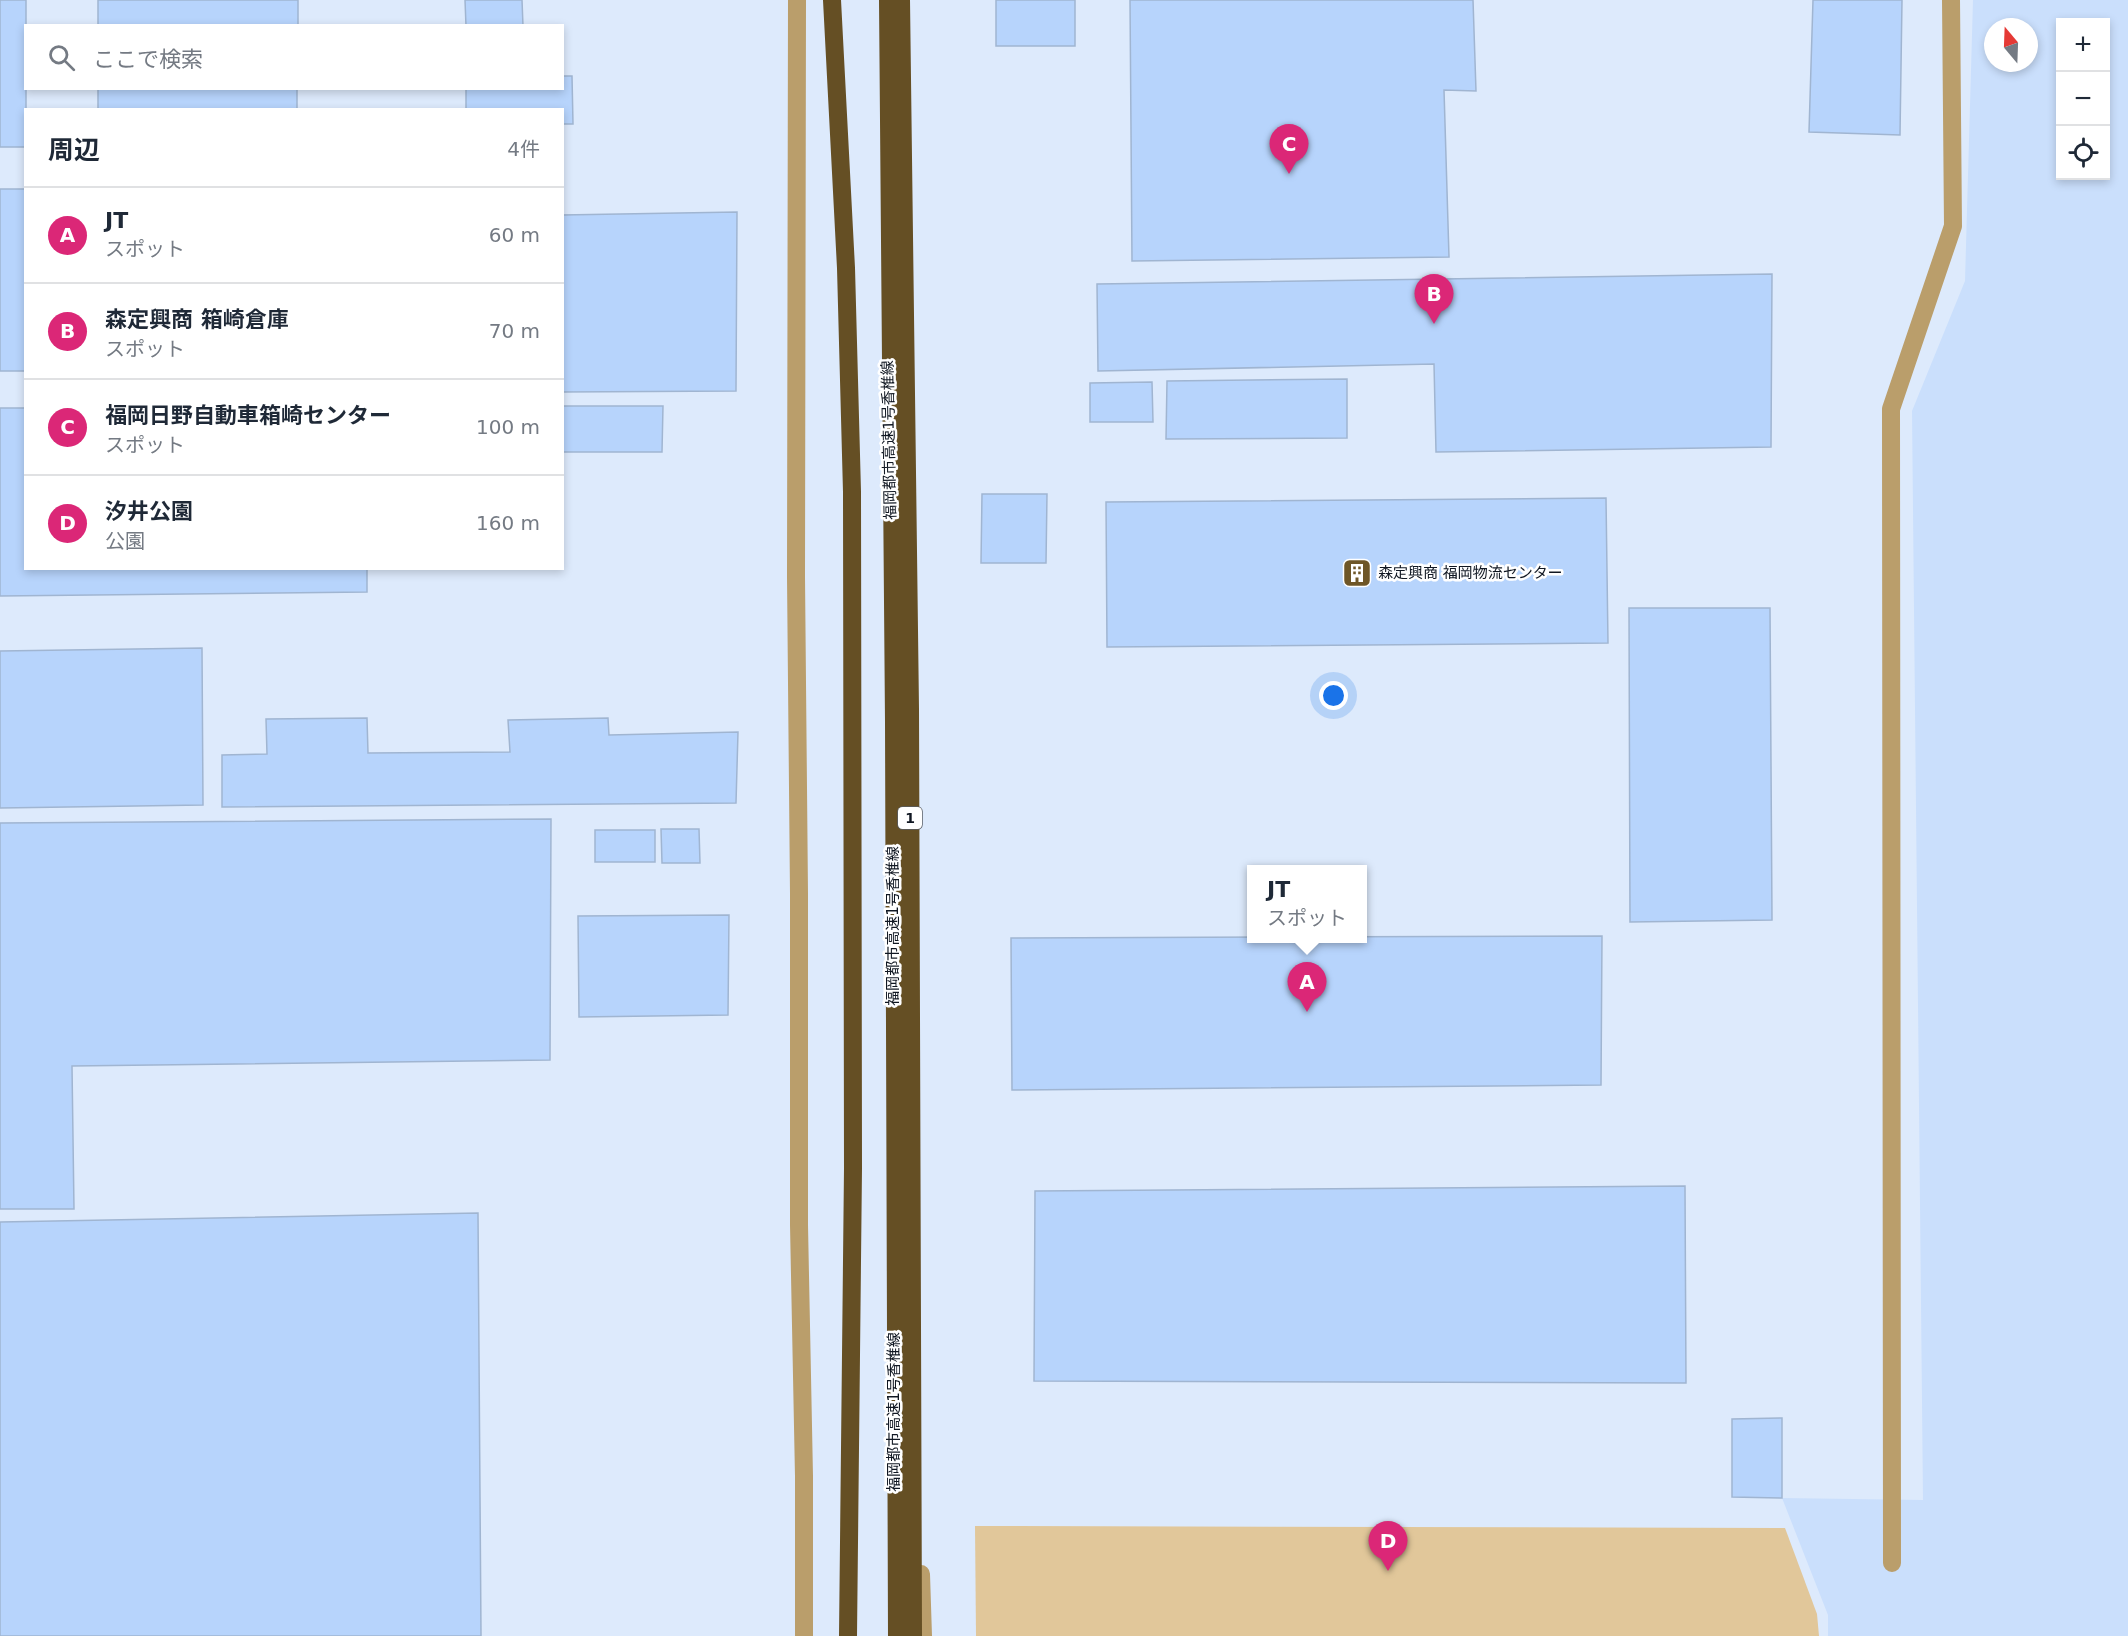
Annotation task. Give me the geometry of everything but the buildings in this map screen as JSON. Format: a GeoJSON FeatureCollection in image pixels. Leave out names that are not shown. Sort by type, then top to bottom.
{"type":"FeatureCollection","features":[{"type":"Feature","properties":{"kind":"highway"},"geometry":{"type":"LineString","coordinates":[[832,0],[846,268],[852,492],[852,1179],[848,1636]]}},
{"type":"Feature","properties":{"kind":"highway","name":"福岡都市高速1号香椎線"},"geometry":{"type":"LineString","coordinates":[[888,0],[894,710],[897,1636]]}},
{"type":"Feature","properties":{"kind":"highway","name":"福岡都市高速1号香椎線"},"geometry":{"type":"LineString","coordinates":[[901,0],[910,708],[913,1636]]}},
{"type":"Feature","properties":{"kind":"street"},"geometry":{"type":"LineString","coordinates":[[797,0],[796,577],[799,1225],[804,1476],[804,1636]]}},
{"type":"Feature","properties":{"kind":"street"},"geometry":{"type":"LineString","coordinates":[[907,0],[905,102],[914,1228],[923,1636]]}},
{"type":"Feature","properties":{"kind":"street"},"geometry":{"type":"LineString","coordinates":[[1892,1563],[1891,409],[1953,226],[1951,0]]}},
{"type":"Feature","properties":{"kind":"shaded area"},"geometry":{"type":"Polygon","coordinates":[[[1973,0],[2128,0],[2128,1636],[1828,1636],[1828,1615],[1782,1498],[1923,1500],[1912,411],[1965,281],[1973,0]]]}},
{"type":"Feature","properties":{"kind":"shaded area"},"geometry":{"type":"Polygon","coordinates":[[[975,1526],[1785,1528],[1817,1614],[1819,1636],[976,1636],[975,1526]]]}},
{"type":"Feature","properties":{"kind":"place","name":"福岡日野自動車箱崎センター"},"geometry":{"type":"Point","coordinates":[1289,174]}},
{"type":"Feature","properties":{"kind":"place","name":"森定興商 箱崎倉庫"},"geometry":{"type":"Point","coordinates":[1434,324]}},
{"type":"Feature","properties":{"kind":"place","name":"森定興商 福岡物流センター"},"geometry":{"type":"Point","coordinates":[1357,573]}},
{"type":"Feature","properties":{"kind":"place","name":"JT"},"geometry":{"type":"Point","coordinates":[1307,1012]}},
{"type":"Feature","properties":{"kind":"place","name":"汐井公園"},"geometry":{"type":"Point","coordinates":[1388,1571]}}]}
